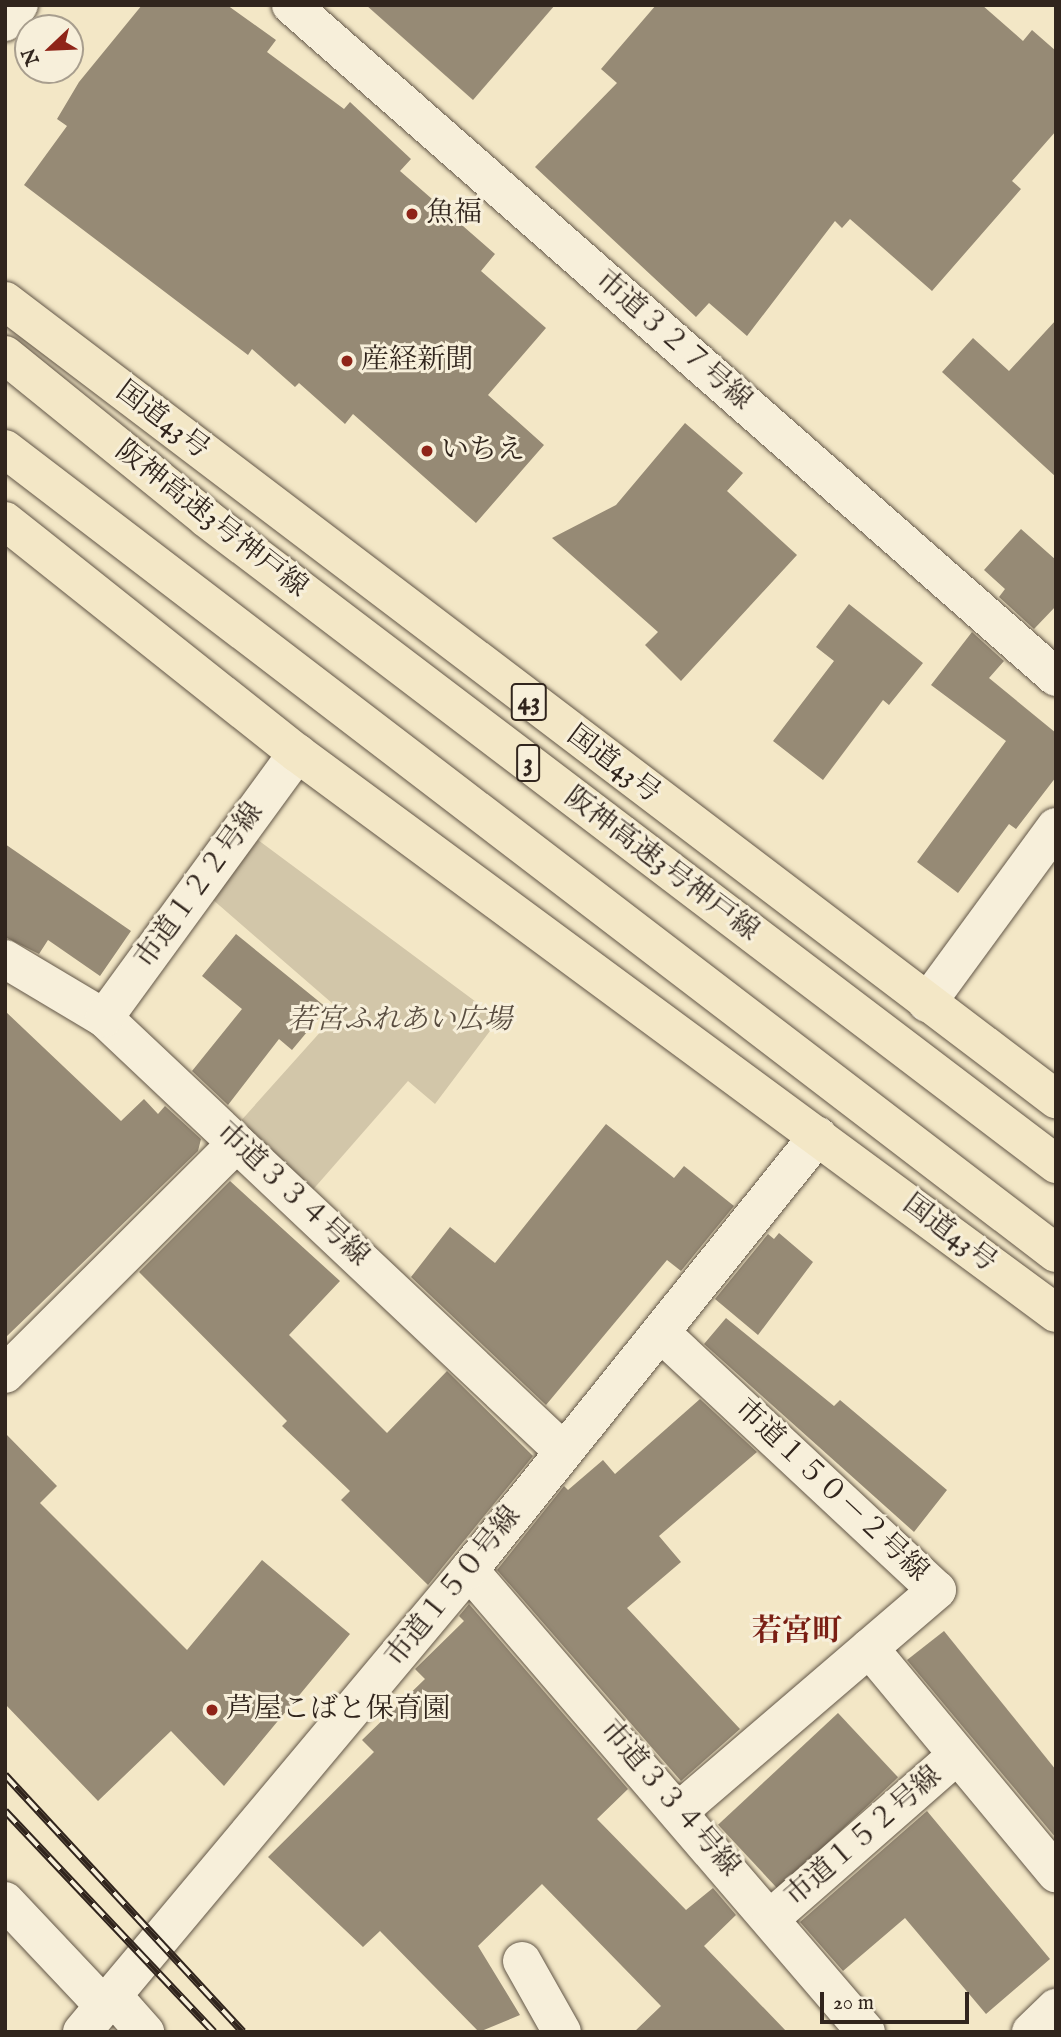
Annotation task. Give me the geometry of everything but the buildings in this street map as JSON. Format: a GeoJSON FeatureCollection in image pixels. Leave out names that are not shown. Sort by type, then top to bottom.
{"type":"FeatureCollection","features":[{"type":"Feature","properties":{"kind":"highway","name":"国道43号"},"geometry":{"type":"LineString","coordinates":[[5,301],[1056,1099]]}},
{"type":"Feature","properties":{"kind":"highway","name":"阪神高速3号神戸線"},"geometry":{"type":"LineString","coordinates":[[5,355],[206,518],[1056,1164]]}},
{"type":"Feature","properties":{"kind":"highway"},"geometry":{"type":"LineString","coordinates":[[5,449],[1056,1254]]}},
{"type":"Feature","properties":{"kind":"highway","name":"国道43号"},"geometry":{"type":"LineString","coordinates":[[5,521],[297,753],[1056,1313]]}},
{"type":"Feature","properties":{"kind":"street"},"geometry":{"type":"LineString","coordinates":[[5,22],[19,5]]}},
{"type":"Feature","properties":{"kind":"street","name":"市道３２７号線"},"geometry":{"type":"LineString","coordinates":[[291,5],[1056,677]]}},
{"type":"Feature","properties":{"kind":"street","name":"市道１２２号線"},"geometry":{"type":"LineString","coordinates":[[104,1018],[297,753]]}},
{"type":"Feature","properties":{"kind":"street"},"geometry":{"type":"LineString","coordinates":[[927,1003],[1056,827]]}},
{"type":"Feature","properties":{"kind":"street","name":"市道３３４号線"},"geometry":{"type":"LineString","coordinates":[[5,958],[104,1018],[564,1452]]}},
{"type":"Feature","properties":{"kind":"street","name":"市道１５０号線"},"geometry":{"type":"LineString","coordinates":[[100,2011],[469,1570],[818,1136]]}},
{"type":"Feature","properties":{"kind":"street"},"geometry":{"type":"LineString","coordinates":[[5,1374],[237,1143]]}},
{"type":"Feature","properties":{"kind":"street","name":"市道１５０－２号線"},"geometry":{"type":"LineString","coordinates":[[661,1333],[937,1590],[680,1810]]}},
{"type":"Feature","properties":{"kind":"street","name":"市道３３４号線"},"geometry":{"type":"LineString","coordinates":[[469,1570],[680,1810],[866,2032]]}},
{"type":"Feature","properties":{"kind":"street"},"geometry":{"type":"LineString","coordinates":[[869,1648],[1056,1873]]}},
{"type":"Feature","properties":{"kind":"street","name":"市道１５２号線"},"geometry":{"type":"LineString","coordinates":[[771,1918],[957,1755]]}},
{"type":"Feature","properties":{"kind":"street"},"geometry":{"type":"LineString","coordinates":[[5,1901],[100,2011],[145,2032]]}},
{"type":"Feature","properties":{"kind":"street"},"geometry":{"type":"LineString","coordinates":[[522,1961],[562,2032]]}},
{"type":"Feature","properties":{"kind":"street"},"geometry":{"type":"LineString","coordinates":[[1031,2032],[1056,2008]]}},
{"type":"Feature","properties":{"kind":"green space","name":"若宮ふれあい広場"},"geometry":{"type":"Polygon","coordinates":[[[258,840],[499,1019],[435,1104],[408,1081],[310,1193],[238,1124],[340,1010],[212,899],[258,840]]]}},
{"type":"Feature","properties":{"kind":"railway"},"geometry":{"type":"LineString","coordinates":[[5,1775],[243,2032]]}},
{"type":"Feature","properties":{"kind":"railway"},"geometry":{"type":"LineString","coordinates":[[5,1811],[214,2032]]}},
{"type":"Feature","properties":{"kind":"place","name":"魚福"},"geometry":{"type":"Point","coordinates":[412,214]}},
{"type":"Feature","properties":{"kind":"place","name":"産経新聞"},"geometry":{"type":"Point","coordinates":[347,361]}},
{"type":"Feature","properties":{"kind":"place","name":"いちえ"},"geometry":{"type":"Point","coordinates":[427,451]}},
{"type":"Feature","properties":{"kind":"place","name":"芦屋こばと保育園"},"geometry":{"type":"Point","coordinates":[212,1710]}},
{"type":"Feature","properties":{"kind":"district","name":"若宮町"},"geometry":{"type":"Point","coordinates":[797,1632]}}]}
